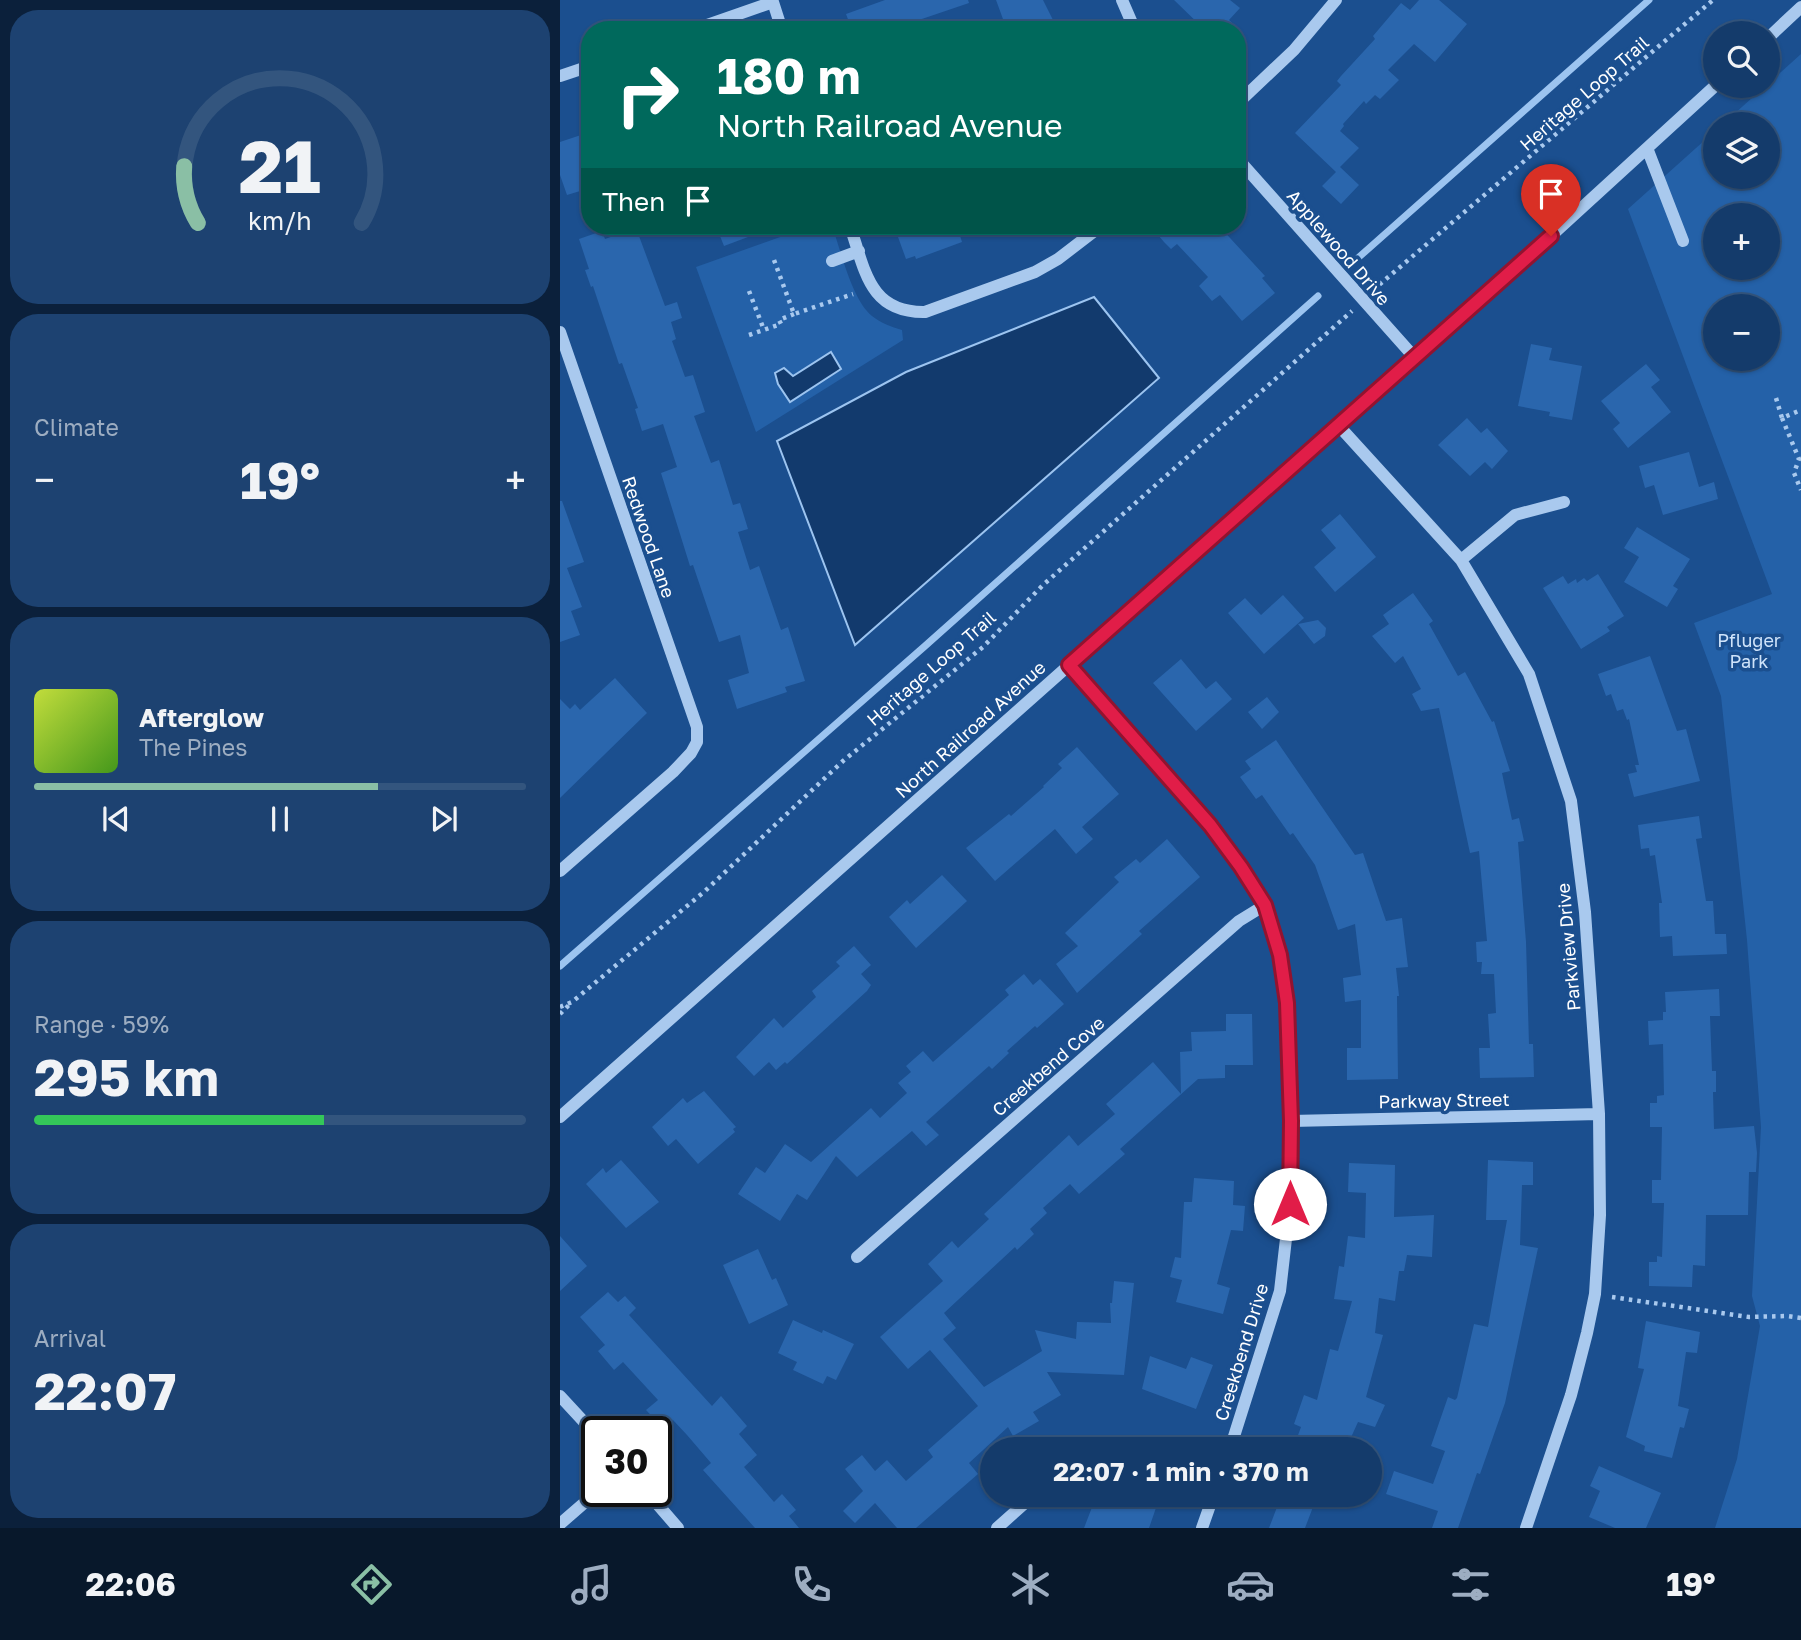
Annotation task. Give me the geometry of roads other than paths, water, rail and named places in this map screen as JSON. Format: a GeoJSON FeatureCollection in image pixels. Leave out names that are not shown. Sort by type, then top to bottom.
{"type":"FeatureCollection","features":[{"type":"Feature","properties":{"kind":"street"},"geometry":{"type":"LineString","coordinates":[[1122,0],[1131,21]]}},
{"type":"Feature","properties":{"kind":"street"},"geometry":{"type":"LineString","coordinates":[[1246,95],[1294,50],[1336,0]]}},
{"type":"Feature","properties":{"kind":"street"},"geometry":{"type":"LineString","coordinates":[[719,21],[773,2],[779,21]]}},
{"type":"Feature","properties":{"kind":"street"},"geometry":{"type":"LineString","coordinates":[[1780,27],[1801,7]]}},
{"type":"Feature","properties":{"kind":"street"},"geometry":{"type":"LineString","coordinates":[[560,76],[581,69]]}},
{"type":"Feature","properties":{"kind":"street","name":"North Railroad Avenue"},"geometry":{"type":"LineString","coordinates":[[560,1117],[1339,426],[1703,97]]}},
{"type":"Feature","properties":{"kind":"street"},"geometry":{"type":"LineString","coordinates":[[1647,148],[1683,241]]}},
{"type":"Feature","properties":{"kind":"street","name":"Applewood Drive"},"geometry":{"type":"LineString","coordinates":[[1246,168],[1415,358]]}},
{"type":"Feature","properties":{"kind":"street"},"geometry":{"type":"LineString","coordinates":[[853,235],[868,278],[877,294],[891,307],[908,312],[926,312],[1035,272],[1058,260],[1090,235]]}},
{"type":"Feature","properties":{"kind":"street"},"geometry":{"type":"LineString","coordinates":[[832,261],[859,251]]}},
{"type":"Feature","properties":{"kind":"street","name":"Redwood Lane"},"geometry":{"type":"LineString","coordinates":[[560,332],[697,727],[697,742],[691,753],[673,772],[560,871]]}},
{"type":"Feature","properties":{"kind":"street","name":"Parkview Drive"},"geometry":{"type":"LineString","coordinates":[[1339,426],[1461,560],[1529,674],[1571,801],[1585,912],[1599,1114],[1600,1215],[1595,1294],[1571,1395],[1527,1528]]}},
{"type":"Feature","properties":{"kind":"street"},"geometry":{"type":"LineString","coordinates":[[1461,560],[1515,515],[1564,502]]}},
{"type":"Feature","properties":{"kind":"street","name":"Creekbend Drive"},"geometry":{"type":"LineString","coordinates":[[1069,665],[1210,825],[1241,867],[1265,905],[1280,955],[1287,1003],[1291,1121],[1290,1204],[1280,1291],[1234,1437]]}},
{"type":"Feature","properties":{"kind":"street","name":"Creekbend Cove"},"geometry":{"type":"LineString","coordinates":[[858,1258],[1238,921],[1265,905]]}},
{"type":"Feature","properties":{"kind":"street","name":"Parkway Street"},"geometry":{"type":"LineString","coordinates":[[1291,1121],[1599,1114]]}},
{"type":"Feature","properties":{"kind":"street"},"geometry":{"type":"LineString","coordinates":[[560,1396],[581,1419]]}},
{"type":"Feature","properties":{"kind":"street"},"geometry":{"type":"LineString","coordinates":[[560,1524],[581,1505]]}},
{"type":"Feature","properties":{"kind":"street"},"geometry":{"type":"LineString","coordinates":[[660,1507],[678,1528]]}},
{"type":"Feature","properties":{"kind":"street"},"geometry":{"type":"LineString","coordinates":[[997,1528],[1020,1507]]}},
{"type":"Feature","properties":{"kind":"street"},"geometry":{"type":"LineString","coordinates":[[1202,1528],[1209,1507]]}},
{"type":"Feature","properties":{"kind":"waterway"},"geometry":{"type":"LineString","coordinates":[[1359,257],[1649,0]]}},
{"type":"Feature","properties":{"kind":"waterway"},"geometry":{"type":"LineString","coordinates":[[560,966],[1318,296]]}},
{"type":"Feature","properties":{"kind":"park label","name":"Pfluger Park"},"geometry":{"type":"Point","coordinates":[1749,650]}}]}
